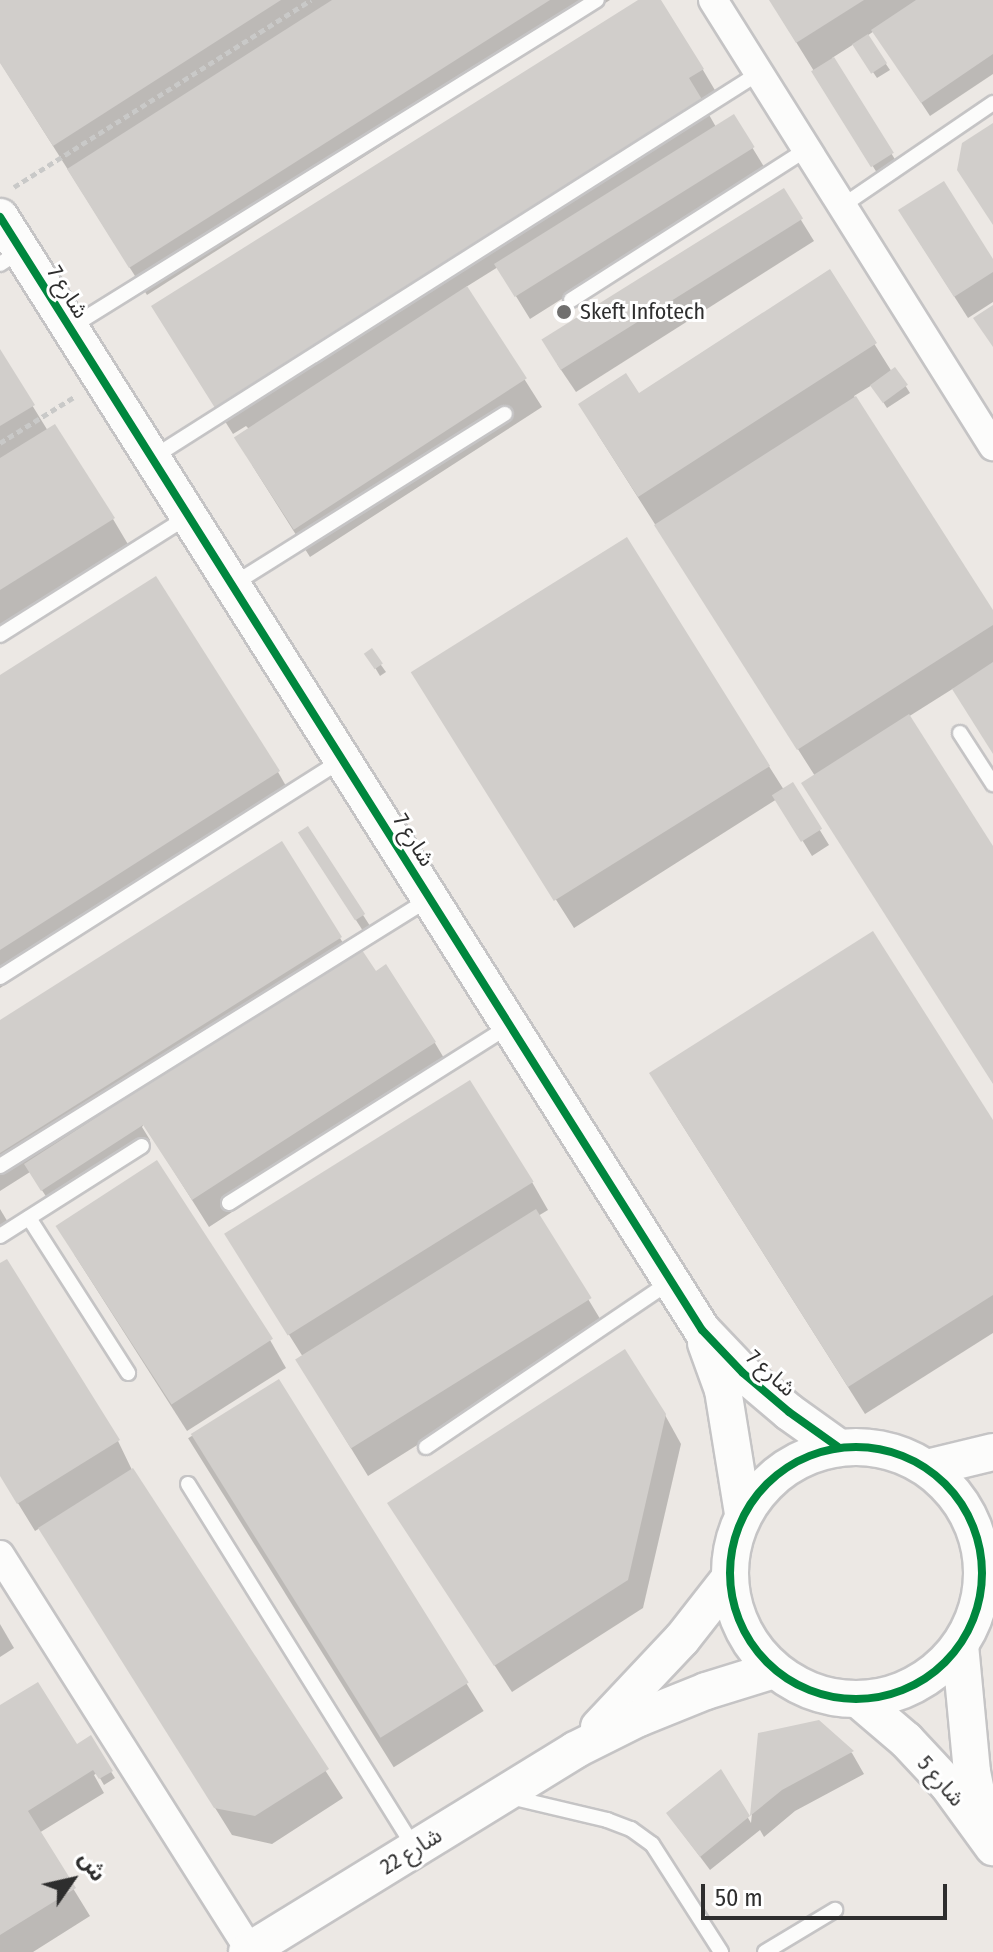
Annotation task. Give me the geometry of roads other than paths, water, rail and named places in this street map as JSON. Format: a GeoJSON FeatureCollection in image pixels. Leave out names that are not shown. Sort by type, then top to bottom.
{"type":"FeatureCollection","features":[{"type":"Feature","properties":{"kind":"street"},"geometry":{"type":"LineString","coordinates":[[713,0],[993,446]]}},
{"type":"Feature","properties":{"kind":"street","name":"شارع 7"},"geometry":{"type":"LineString","coordinates":[[0,217],[10,257],[69,328],[102,379],[702,1330],[743,1373],[789,1412],[838,1447]]}},
{"type":"Feature","properties":{"kind":"street","name":"شارع 7"},"geometry":{"type":"LineString","coordinates":[[702,1330],[723,1390],[743,1514]]}},
{"type":"Feature","properties":{"kind":"street"},"geometry":{"type":"LineString","coordinates":[[869,1446],[899,1454],[927,1468],[956,1496],[988,1566],[977,1610],[960,1645],[933,1674],[922,1680],[898,1693],[859,1700],[814,1692],[774,1670],[746,1634],[736,1613],[729,1579],[732,1546],[743,1514],[767,1482],[800,1459],[838,1447],[869,1446]]}},
{"type":"Feature","properties":{"kind":"street"},"geometry":{"type":"LineString","coordinates":[[927,1468],[993,1452]]}},
{"type":"Feature","properties":{"kind":"street"},"geometry":{"type":"LineString","coordinates":[[0,1555],[248,1951]]}},
{"type":"Feature","properties":{"kind":"street","name":"شارع 22"},"geometry":{"type":"LineString","coordinates":[[575,1750],[682,1639],[729,1579]]}},
{"type":"Feature","properties":{"kind":"street","name":"شارع 5"},"geometry":{"type":"LineString","coordinates":[[960,1645],[972,1772],[989,1841]]}},
{"type":"Feature","properties":{"kind":"street","name":"شارع 22"},"geometry":{"type":"LineString","coordinates":[[248,1951],[575,1750],[639,1718],[706,1691],[774,1670]]}},
{"type":"Feature","properties":{"kind":"street","name":"شارع 5"},"geometry":{"type":"LineString","coordinates":[[859,1700],[906,1740],[948,1785],[989,1841]]}},
{"type":"Feature","properties":{"kind":"lane"},"geometry":{"type":"LineString","coordinates":[[69,328],[597,0]]}},
{"type":"Feature","properties":{"kind":"lane"},"geometry":{"type":"LineString","coordinates":[[152,458],[759,73]]}},
{"type":"Feature","properties":{"kind":"lane"},"geometry":{"type":"LineString","coordinates":[[842,206],[993,103]]}},
{"type":"Feature","properties":{"kind":"lane"},"geometry":{"type":"LineString","coordinates":[[571,300],[807,149]]}},
{"type":"Feature","properties":{"kind":"lane"},"geometry":{"type":"LineString","coordinates":[[232,585],[505,414]]}},
{"type":"Feature","properties":{"kind":"lane"},"geometry":{"type":"LineString","coordinates":[[0,635],[189,516]]}},
{"type":"Feature","properties":{"kind":"lane"},"geometry":{"type":"LineString","coordinates":[[960,733],[993,784]]}},
{"type":"Feature","properties":{"kind":"lane"},"geometry":{"type":"LineString","coordinates":[[0,977],[342,760]]}},
{"type":"Feature","properties":{"kind":"lane"},"geometry":{"type":"LineString","coordinates":[[0,1166],[429,898]]}},
{"type":"Feature","properties":{"kind":"lane"},"geometry":{"type":"LineString","coordinates":[[229,1203],[510,1026]]}},
{"type":"Feature","properties":{"kind":"lane"},"geometry":{"type":"LineString","coordinates":[[0,1236],[142,1146]]}},
{"type":"Feature","properties":{"kind":"lane"},"geometry":{"type":"LineString","coordinates":[[29,1218],[128,1373]]}},
{"type":"Feature","properties":{"kind":"lane"},"geometry":{"type":"LineString","coordinates":[[426,1447],[671,1281]]}},
{"type":"Feature","properties":{"kind":"lane"},"geometry":{"type":"LineString","coordinates":[[188,1484],[415,1849]]}},
{"type":"Feature","properties":{"kind":"lane"},"geometry":{"type":"LineString","coordinates":[[502,1795],[631,1829],[652,1844],[721,1952]]}},
{"type":"Feature","properties":{"kind":"lane"},"geometry":{"type":"LineString","coordinates":[[765,1952],[835,1910]]}},
{"type":"Feature","properties":{"kind":"place","name":"Skeft Infotech"},"geometry":{"type":"Point","coordinates":[564,312]}}]}
